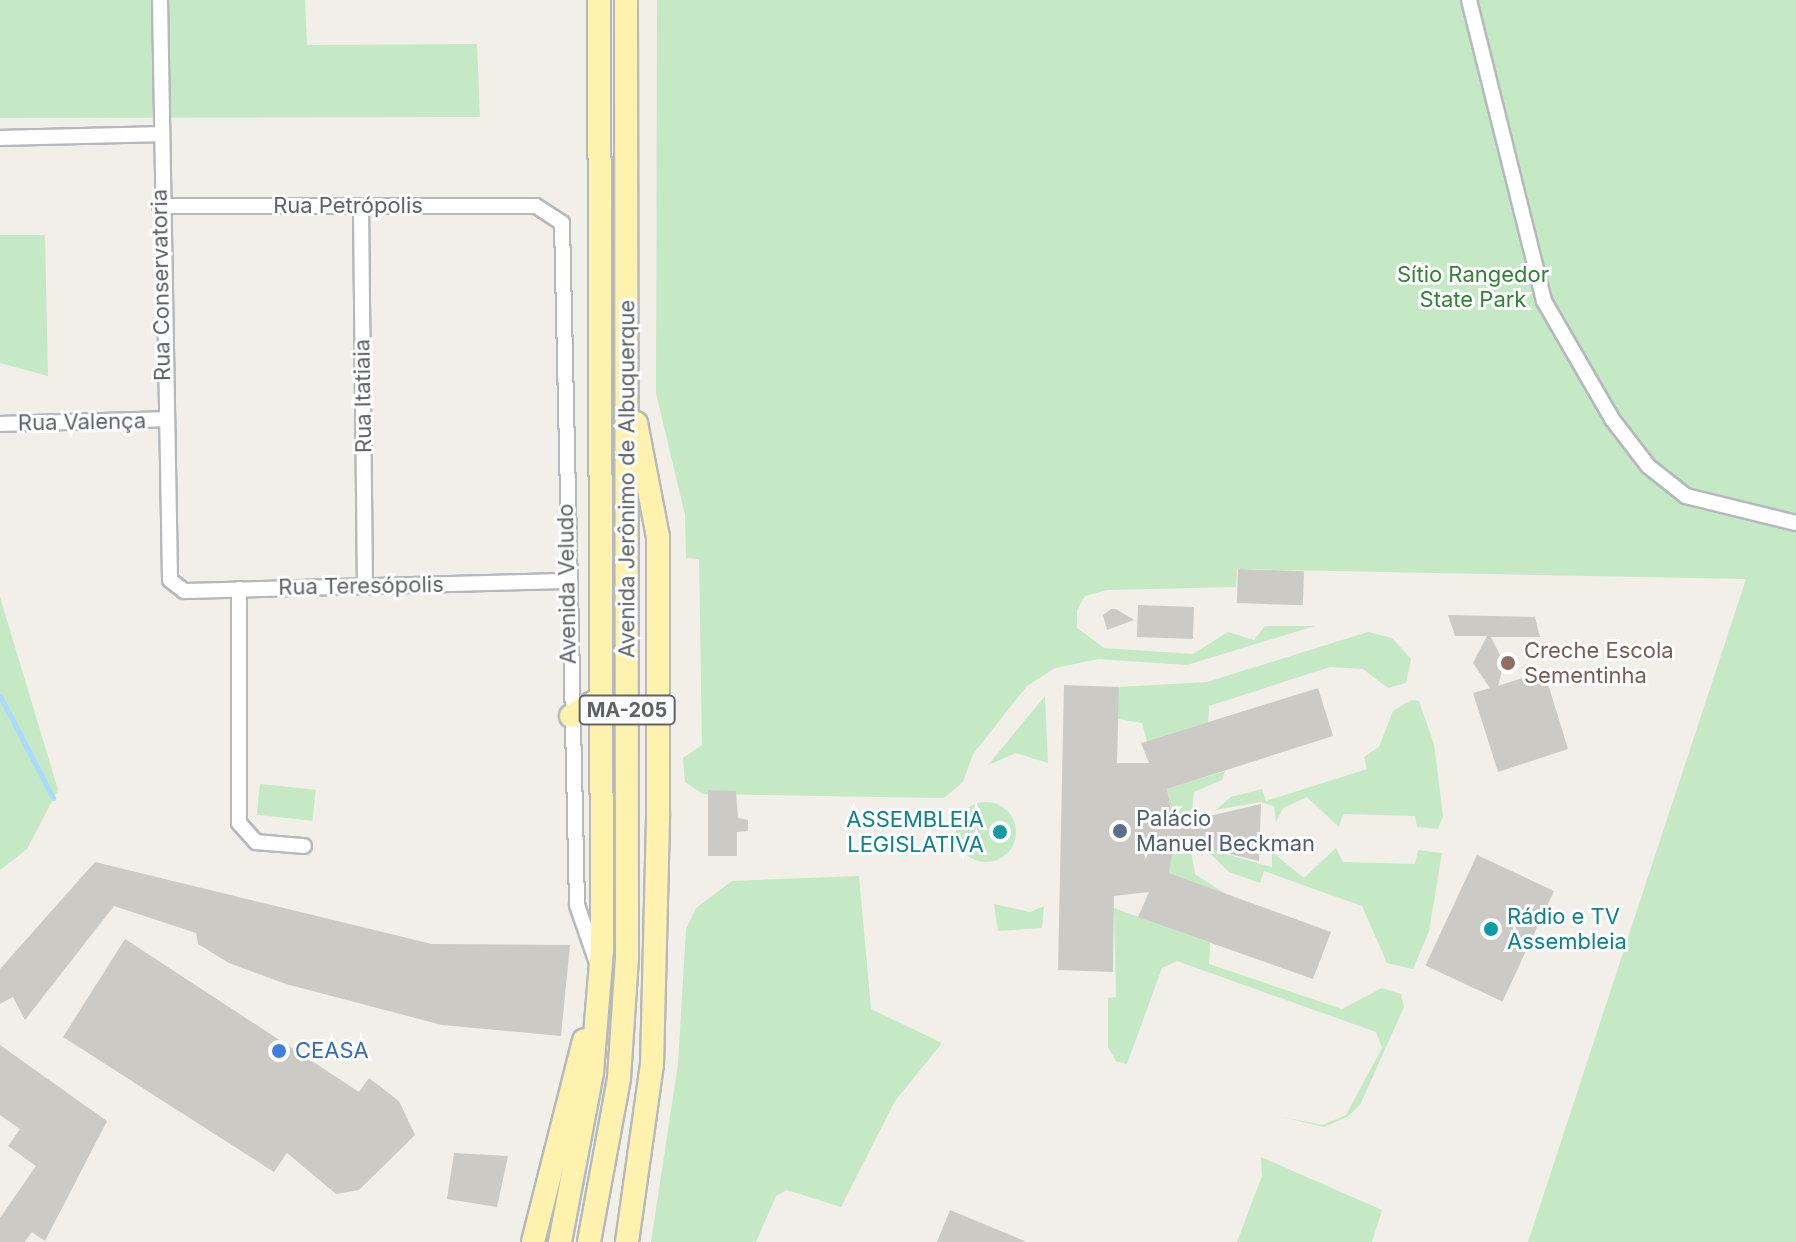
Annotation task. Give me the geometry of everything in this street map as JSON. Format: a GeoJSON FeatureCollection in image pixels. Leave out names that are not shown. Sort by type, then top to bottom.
{"type":"FeatureCollection","features":[{"type":"Feature","properties":{"kind":"main road","name":"Avenida Jerônimo de Albuquerque"},"geometry":{"type":"LineString","coordinates":[[560,1242],[584,1129],[601,973],[599,0]]}},
{"type":"Feature","properties":{"kind":"main road","name":"Avenida Jerônimo de Albuquerque"},"geometry":{"type":"LineString","coordinates":[[589,1242],[624,1020],[626,0]]}},
{"type":"Feature","properties":{"kind":"main road"},"geometry":{"type":"LineString","coordinates":[[627,379],[649,482],[658,560],[655,1017],[627,1242]]}},
{"type":"Feature","properties":{"kind":"main road"},"geometry":{"type":"LineString","coordinates":[[601,481],[627,463],[649,482]]}},
{"type":"Feature","properties":{"kind":"main road"},"geometry":{"type":"LineString","coordinates":[[571,716],[601,698]]}},
{"type":"Feature","properties":{"kind":"main road","name":"Avenida Jerônimo de Albuquerque"},"geometry":{"type":"LineString","coordinates":[[533,1242],[601,973]]}},
{"type":"Feature","properties":{"kind":"street","name":"Rua Conservatoria"},"geometry":{"type":"LineString","coordinates":[[160,0],[159,134],[166,570]]}},
{"type":"Feature","properties":{"kind":"street"},"geometry":{"type":"LineString","coordinates":[[1469,0],[1544,301],[1612,419],[1648,466],[1686,496],[1796,523]]}},
{"type":"Feature","properties":{"kind":"street"},"geometry":{"type":"LineString","coordinates":[[0,138],[159,134]]}},
{"type":"Feature","properties":{"kind":"street","name":"Rua Petrópolis"},"geometry":{"type":"LineString","coordinates":[[160,206],[536,206]]}},
{"type":"Feature","properties":{"kind":"street","name":"Rua Itatiaia"},"geometry":{"type":"LineString","coordinates":[[361,206],[365,586]]}},
{"type":"Feature","properties":{"kind":"street","name":"Avenida Veludo"},"geometry":{"type":"LineString","coordinates":[[536,206],[555,214],[564,230],[566,581],[577,905],[601,973]]}},
{"type":"Feature","properties":{"kind":"street","name":"Rua Valença"},"geometry":{"type":"LineString","coordinates":[[0,424],[164,419]]}},
{"type":"Feature","properties":{"kind":"street","name":"Rua Teresópolis"},"geometry":{"type":"LineString","coordinates":[[166,570],[184,591],[566,581]]}},
{"type":"Feature","properties":{"kind":"street"},"geometry":{"type":"LineString","coordinates":[[239,589],[239,823],[256,842],[304,846]]}},
{"type":"Feature","properties":{"kind":"green space"},"geometry":{"type":"Polygon","coordinates":[[[0,0],[305,0],[307,45],[477,44],[480,117],[0,118],[0,0]]]}},
{"type":"Feature","properties":{"kind":"green space","name":"Sítio Rangedor State Park"},"geometry":{"type":"Polygon","coordinates":[[[657,0],[1796,0],[1796,1242],[1528,1242],[1746,579],[1237,569],[1236,587],[1107,590],[1085,596],[1077,610],[1077,628],[1104,648],[1193,654],[1228,632],[1254,640],[1265,626],[1315,626],[1187,665],[1098,659],[1055,668],[1027,686],[973,754],[963,782],[944,798],[703,794],[685,782],[683,758],[702,745],[699,559],[686,558],[685,515],[656,393],[657,0]]]}},
{"type":"Feature","properties":{"kind":"green space"},"geometry":{"type":"Polygon","coordinates":[[[0,235],[45,235],[48,376],[0,363],[0,235]]]}},
{"type":"Feature","properties":{"kind":"green space"},"geometry":{"type":"Polygon","coordinates":[[[0,597],[58,790],[27,849],[0,870],[0,597]]]}},
{"type":"Feature","properties":{"kind":"green space"},"geometry":{"type":"Polygon","coordinates":[[[1368,632],[1392,638],[1411,659],[1406,683],[1388,688],[1363,669],[1330,667],[1209,706],[1208,722],[1147,741],[1142,723],[1118,719],[1119,687],[1207,682],[1368,632]]]}},
{"type":"Feature","properties":{"kind":"green space"},"geometry":{"type":"Polygon","coordinates":[[[1045,696],[1048,763],[1016,753],[988,765],[1045,696]]]}},
{"type":"Feature","properties":{"kind":"green space"},"geometry":{"type":"Polygon","coordinates":[[[1411,700],[1419,701],[1434,744],[1443,816],[1438,829],[1417,827],[1415,816],[1343,814],[1339,827],[1307,797],[1283,808],[1276,822],[1274,806],[1260,802],[1216,810],[1231,797],[1262,789],[1266,801],[1367,769],[1364,757],[1379,747],[1393,711],[1411,700]]]}},
{"type":"Feature","properties":{"kind":"green space"},"geometry":{"type":"Polygon","coordinates":[[[1225,771],[1222,780],[1194,792],[1191,823],[1173,818],[1167,789],[1225,771]]]}},
{"type":"Feature","properties":{"kind":"green space"},"geometry":{"type":"Polygon","coordinates":[[[260,784],[316,790],[312,821],[257,815],[260,784]]]}},
{"type":"Feature","properties":{"kind":"green space"},"geometry":{"type":"Polygon","coordinates":[[[986,802],[997,804],[1007,811],[1014,821],[1014,843],[1007,853],[997,860],[986,862],[975,860],[965,853],[958,843],[956,832],[958,821],[965,811],[975,804],[986,802]]]}},
{"type":"Feature","properties":{"kind":"green space"},"geometry":{"type":"Polygon","coordinates":[[[1189,840],[1195,874],[1224,893],[1169,873],[1173,845],[1189,840]]]}},
{"type":"Feature","properties":{"kind":"green space"},"geometry":{"type":"Polygon","coordinates":[[[1204,848],[1272,867],[1272,852],[1304,878],[1336,848],[1343,862],[1415,864],[1418,850],[1442,853],[1429,931],[1413,969],[1387,963],[1362,906],[1264,871],[1260,883],[1229,872],[1204,848]]]}},
{"type":"Feature","properties":{"kind":"green space"},"geometry":{"type":"Polygon","coordinates":[[[859,876],[871,1009],[942,1043],[895,1101],[841,1207],[787,1190],[776,1196],[756,1242],[651,1242],[678,1064],[686,929],[696,908],[732,881],[859,876]]]}},
{"type":"Feature","properties":{"kind":"green space"},"geometry":{"type":"Polygon","coordinates":[[[994,904],[1030,912],[1044,906],[1042,928],[998,931],[994,904]]]}},
{"type":"Feature","properties":{"kind":"green space"},"geometry":{"type":"Polygon","coordinates":[[[1114,908],[1210,943],[1209,964],[1342,1009],[1382,988],[1401,994],[1404,1007],[1360,1105],[1347,1117],[1324,1127],[1282,1117],[1323,1125],[1346,1115],[1382,1048],[1376,1032],[1177,961],[1162,968],[1127,1064],[1116,1061],[1108,1047],[1108,998],[1116,997],[1114,908]]]}},
{"type":"Feature","properties":{"kind":"green space"},"geometry":{"type":"Polygon","coordinates":[[[1261,1157],[1382,1210],[1372,1242],[1237,1242],[1262,1176],[1261,1157]]]}},
{"type":"Feature","properties":{"kind":"building"},"geometry":{"type":"Polygon","coordinates":[[[1238,569],[1304,571],[1303,605],[1237,603],[1238,569]]]}},
{"type":"Feature","properties":{"kind":"building"},"geometry":{"type":"Polygon","coordinates":[[[1138,605],[1194,607],[1193,639],[1137,637],[1138,605]]]}},
{"type":"Feature","properties":{"kind":"building"},"geometry":{"type":"Polygon","coordinates":[[[1111,609],[1134,620],[1107,630],[1103,615],[1111,609]]]}},
{"type":"Feature","properties":{"kind":"building"},"geometry":{"type":"Polygon","coordinates":[[[1448,615],[1535,617],[1540,637],[1491,637],[1504,663],[1498,686],[1544,671],[1568,749],[1498,772],[1473,693],[1490,688],[1473,663],[1487,636],[1455,636],[1448,615]]]}},
{"type":"Feature","properties":{"kind":"building","name":"Palácio Manuel Beckman"},"geometry":{"type":"Polygon","coordinates":[[[1064,685],[1119,687],[1117,763],[1149,763],[1141,743],[1318,688],[1333,736],[1167,789],[1173,819],[1204,827],[1205,817],[1261,804],[1259,861],[1204,848],[1204,837],[1174,843],[1169,873],[1331,932],[1313,979],[1138,917],[1149,892],[1114,896],[1113,972],[1058,970],[1064,685]]]}},
{"type":"Feature","properties":{"kind":"building"},"geometry":{"type":"Polygon","coordinates":[[[708,790],[736,791],[738,818],[748,820],[748,831],[737,832],[737,856],[708,856],[708,790]]]}},
{"type":"Feature","properties":{"kind":"building","name":"Rádio e TV Assembleia"},"geometry":{"type":"Polygon","coordinates":[[[1477,855],[1554,891],[1502,1001],[1425,966],[1477,855]]]}},
{"type":"Feature","properties":{"kind":"building"},"geometry":{"type":"Polygon","coordinates":[[[95,862],[432,944],[570,945],[561,1036],[442,1025],[286,984],[229,963],[198,944],[196,933],[114,906],[25,1020],[13,997],[0,1004],[0,969],[95,862]]]}},
{"type":"Feature","properties":{"kind":"building"},"geometry":{"type":"Polygon","coordinates":[[[125,939],[359,1092],[369,1078],[399,1101],[415,1135],[359,1190],[336,1194],[287,1153],[274,1172],[63,1037],[125,939]]]}},
{"type":"Feature","properties":{"kind":"building"},"geometry":{"type":"Polygon","coordinates":[[[0,1045],[107,1121],[45,1241],[32,1232],[25,1242],[0,1242],[0,1218],[36,1166],[8,1146],[20,1129],[0,1115],[0,1045]]]}},
{"type":"Feature","properties":{"kind":"building"},"geometry":{"type":"Polygon","coordinates":[[[454,1153],[508,1156],[497,1207],[447,1199],[454,1153]]]}},
{"type":"Feature","properties":{"kind":"building"},"geometry":{"type":"Polygon","coordinates":[[[950,1210],[1027,1242],[937,1242],[950,1210]]]}},
{"type":"Feature","properties":{"kind":"waterway"},"geometry":{"type":"LineString","coordinates":[[0,696],[53,798]]}},
{"type":"Feature","properties":{"kind":"place","name":"Creche Escola Sementinha"},"geometry":{"type":"Point","coordinates":[1508,663]}},
{"type":"Feature","properties":{"kind":"place","name":"Palácio Manuel Beckman"},"geometry":{"type":"Point","coordinates":[1120,831]}},
{"type":"Feature","properties":{"kind":"place","name":"ASSEMBLEIA LEGISLATIVA"},"geometry":{"type":"Point","coordinates":[1000,832]}},
{"type":"Feature","properties":{"kind":"place","name":"Rádio e TV Assembleia"},"geometry":{"type":"Point","coordinates":[1491,929]}},
{"type":"Feature","properties":{"kind":"place","name":"CEASA"},"geometry":{"type":"Point","coordinates":[279,1051]}}]}
